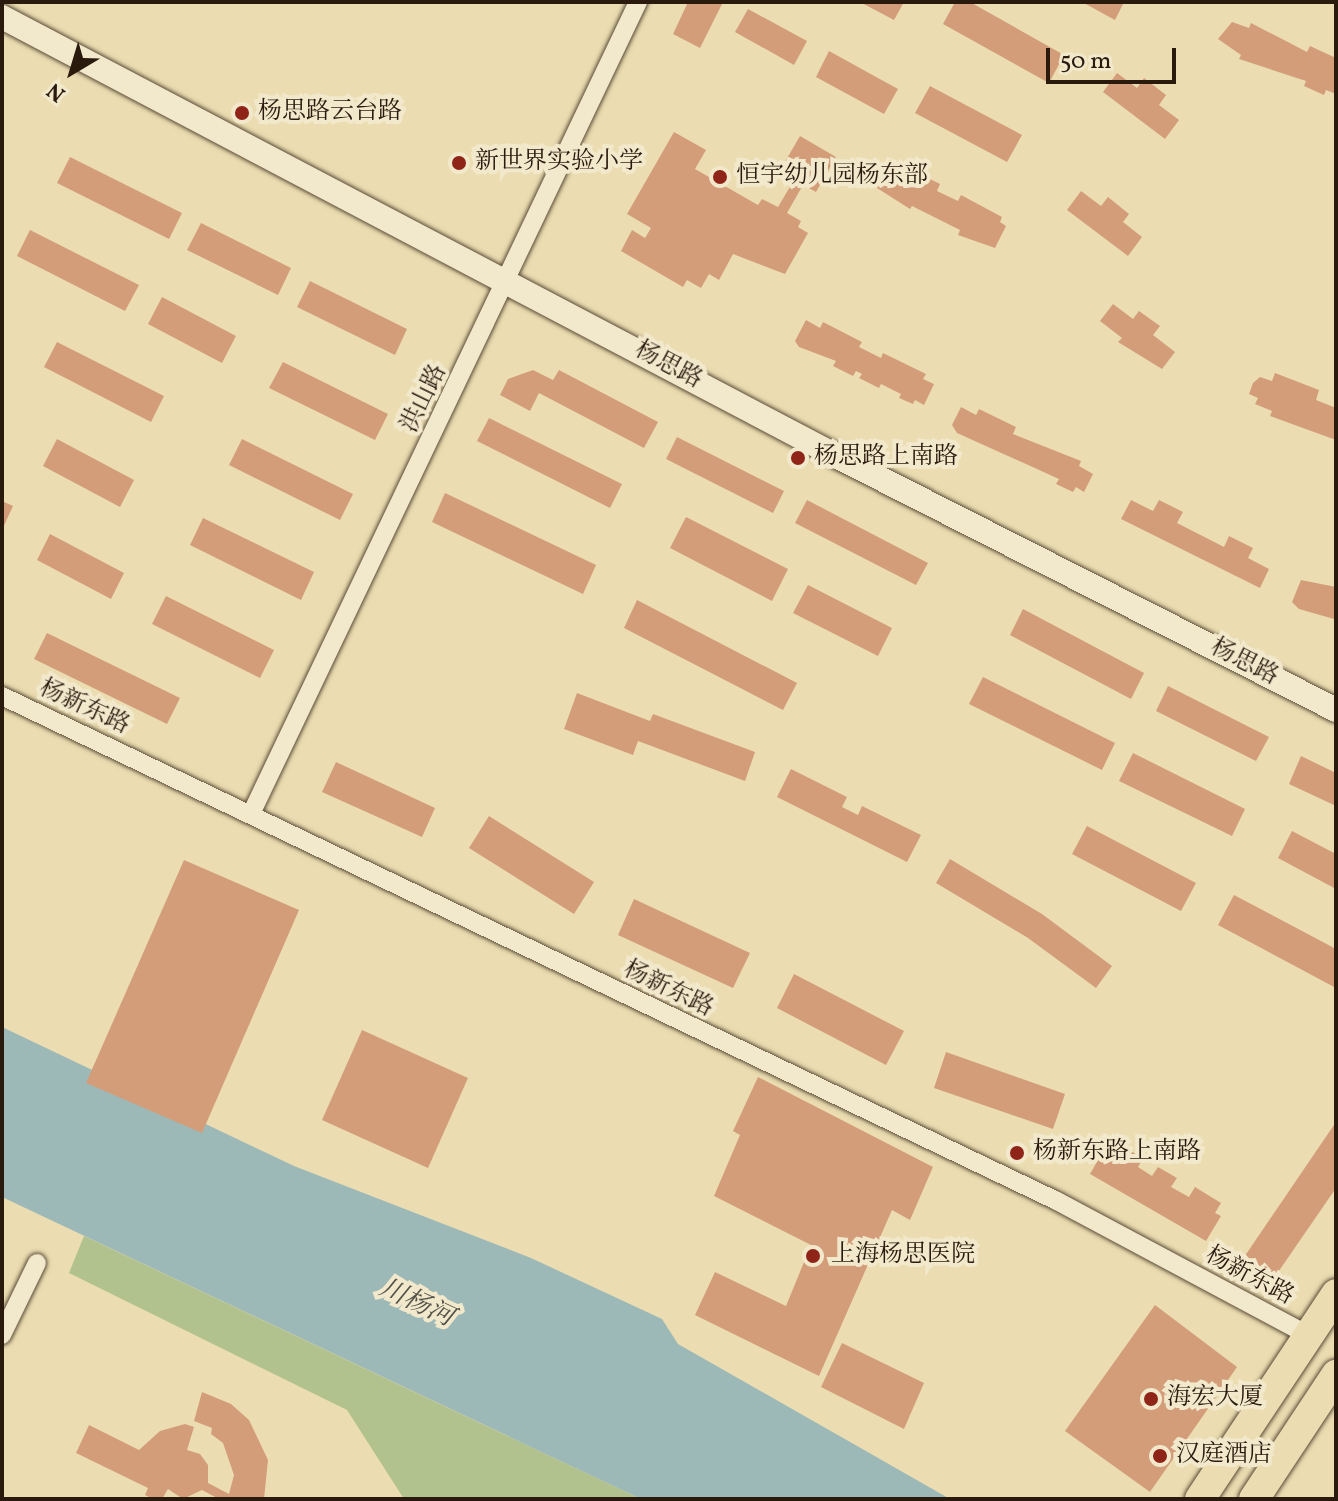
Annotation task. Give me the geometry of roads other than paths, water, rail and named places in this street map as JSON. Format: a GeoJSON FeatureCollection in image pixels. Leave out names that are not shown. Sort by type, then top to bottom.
{"type":"FeatureCollection","features":[{"type":"Feature","properties":{"kind":"main road"},"geometry":{"type":"LineString","coordinates":[[1200,1499],[1336,1294]]}},
{"type":"Feature","properties":{"kind":"main road"},"geometry":{"type":"LineString","coordinates":[[1254,1499],[1336,1375]]}},
{"type":"Feature","properties":{"kind":"street","name":"洪山路"},"geometry":{"type":"LineString","coordinates":[[251,814],[508,282],[638,2]]}},
{"type":"Feature","properties":{"kind":"street","name":"杨思路"},"geometry":{"type":"LineString","coordinates":[[2,17],[1336,710]]}},
{"type":"Feature","properties":{"kind":"street","name":"杨新东路"},"geometry":{"type":"LineString","coordinates":[[2,696],[1057,1201],[1308,1335]]}},
{"type":"Feature","properties":{"kind":"street"},"geometry":{"type":"LineString","coordinates":[[2,1335],[37,1263]]}},
{"type":"Feature","properties":{"kind":"water","name":"川杨河"},"geometry":{"type":"Polygon","coordinates":[[[2,1027],[294,1166],[531,1258],[662,1319],[678,1344],[950,1499],[641,1499],[2,1197],[2,1027]]]}},
{"type":"Feature","properties":{"kind":"place","name":"杨思路云台路"},"geometry":{"type":"Point","coordinates":[242,113]}},
{"type":"Feature","properties":{"kind":"place","name":"新世界实验小学"},"geometry":{"type":"Point","coordinates":[459,163]}},
{"type":"Feature","properties":{"kind":"place","name":"恒宇幼儿园杨东部"},"geometry":{"type":"Point","coordinates":[720,177]}},
{"type":"Feature","properties":{"kind":"place","name":"杨思路上南路"},"geometry":{"type":"Point","coordinates":[798,458]}},
{"type":"Feature","properties":{"kind":"place","name":"杨新东路上南路"},"geometry":{"type":"Point","coordinates":[1017,1153]}},
{"type":"Feature","properties":{"kind":"place","name":"上海杨思医院"},"geometry":{"type":"Point","coordinates":[813,1256]}},
{"type":"Feature","properties":{"kind":"place","name":"海宏大厦"},"geometry":{"type":"Point","coordinates":[1151,1399]}},
{"type":"Feature","properties":{"kind":"place","name":"汉庭酒店"},"geometry":{"type":"Point","coordinates":[1160,1456]}}]}
